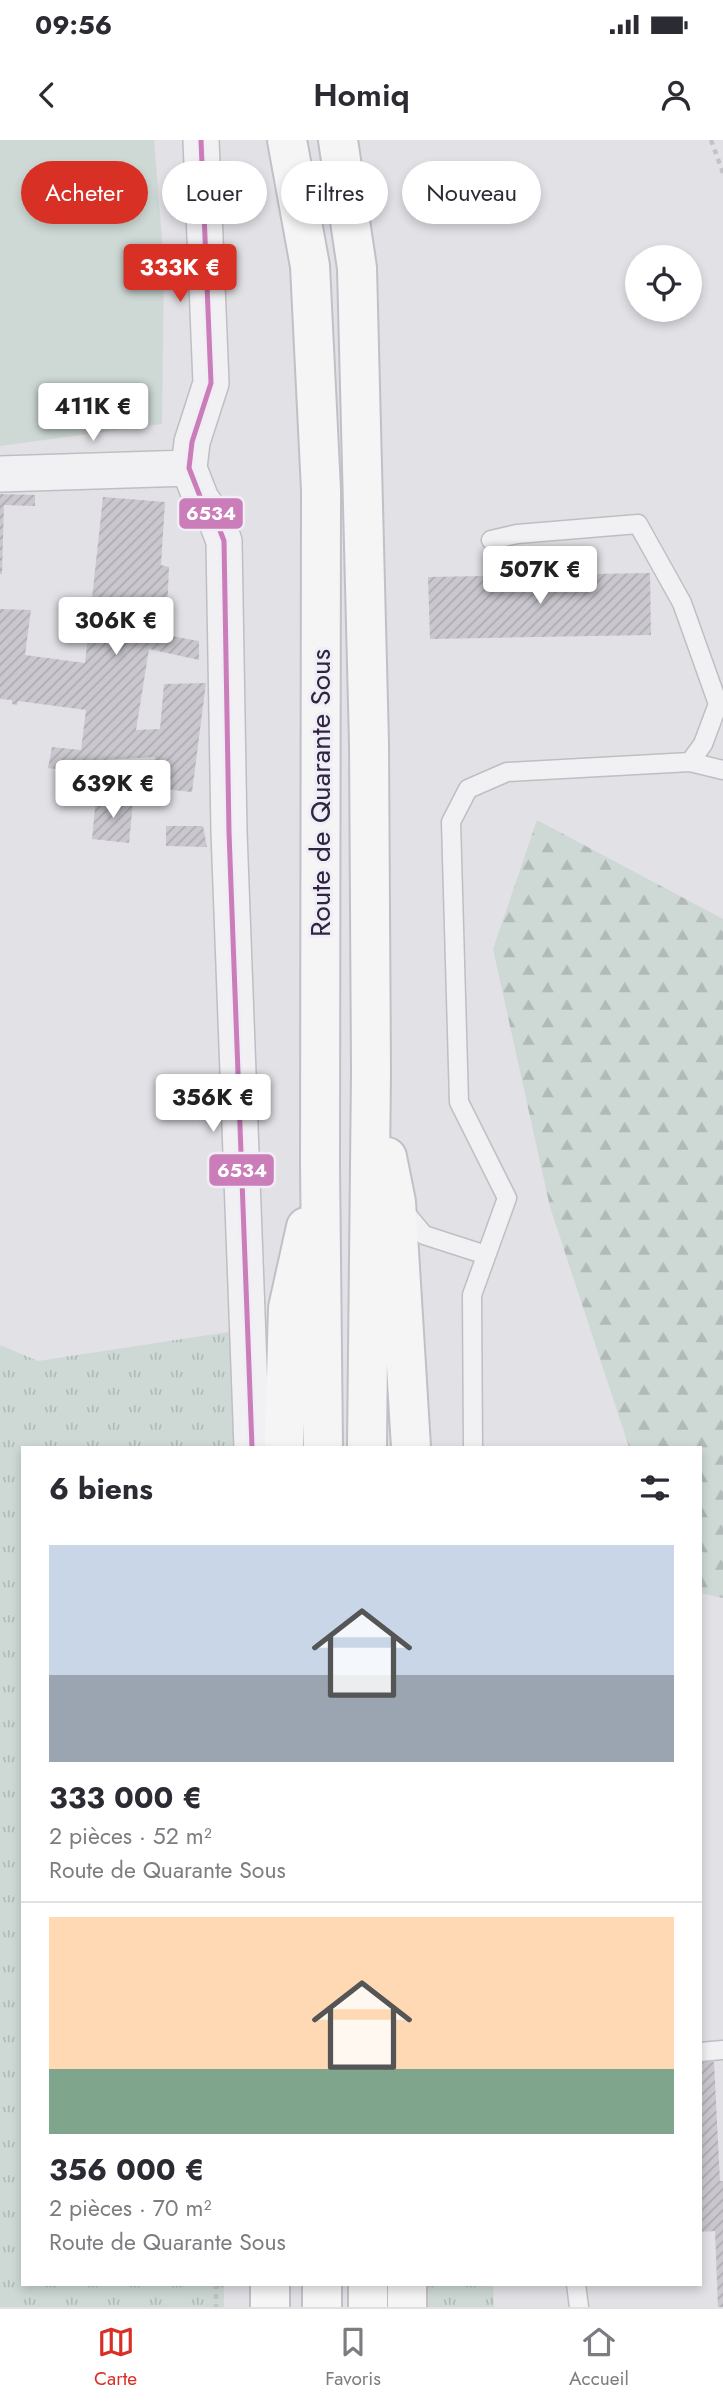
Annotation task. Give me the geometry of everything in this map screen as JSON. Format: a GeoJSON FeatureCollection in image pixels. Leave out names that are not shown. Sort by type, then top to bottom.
{"type":"FeatureCollection","features":[{"type":"Feature","properties":{"kind":"main road","name":"Route de Quarante Sous"},"geometry":{"type":"LineString","coordinates":[[287,140],[310,266],[321,490],[320,1164],[323,1446]]}},
{"type":"Feature","properties":{"kind":"main road","name":"Route de Quarante Sous"},"geometry":{"type":"LineString","coordinates":[[338,140],[357,268],[369,743],[372,1072],[367,1446]]}},
{"type":"Feature","properties":{"kind":"main road"},"geometry":{"type":"LineString","coordinates":[[372,1072],[396,1202],[411,1446]]}},
{"type":"Feature","properties":{"kind":"main road"},"geometry":{"type":"LineString","coordinates":[[284,1446],[288,1308],[320,1164]]}},
{"type":"Feature","properties":{"kind":"main road"},"geometry":{"type":"LineString","coordinates":[[270,2286],[270,2307]]}},
{"type":"Feature","properties":{"kind":"main road"},"geometry":{"type":"LineString","coordinates":[[322,2286],[322,2307]]}},
{"type":"Feature","properties":{"kind":"main road"},"geometry":{"type":"LineString","coordinates":[[368,2286],[368,2307]]}},
{"type":"Feature","properties":{"kind":"main road"},"geometry":{"type":"LineString","coordinates":[[407,2286],[407,2307]]}},
{"type":"Feature","properties":{"kind":"street"},"geometry":{"type":"LineString","coordinates":[[201,140],[211,383],[192,442],[189,468],[201,499],[216,520],[224,541],[229,832],[252,1446]]}},
{"type":"Feature","properties":{"kind":"street"},"geometry":{"type":"LineString","coordinates":[[0,474],[189,468]]}},
{"type":"Feature","properties":{"kind":"lane"},"geometry":{"type":"LineString","coordinates":[[491,540],[516,534],[638,524],[682,603],[718,704],[703,744],[690,762]]}},
{"type":"Feature","properties":{"kind":"lane"},"geometry":{"type":"LineString","coordinates":[[473,1446],[472,1295],[506,1198],[459,1102],[451,822],[468,789],[507,772],[690,762],[723,770]]}},
{"type":"Feature","properties":{"kind":"lane"},"geometry":{"type":"LineString","coordinates":[[396,1202],[424,1236],[486,1255]]}},
{"type":"Feature","properties":{"kind":"lane"},"geometry":{"type":"LineString","coordinates":[[702,2052],[723,2050]]}},
{"type":"Feature","properties":{"kind":"lane"},"geometry":{"type":"LineString","coordinates":[[576,2286],[579,2307]]}},
{"type":"Feature","properties":{"kind":"path"},"geometry":{"type":"LineString","coordinates":[[712,140],[723,173]]}},
{"type":"Feature","properties":{"kind":"path"},"geometry":{"type":"LineString","coordinates":[[216,2286],[216,2307]]}},
{"type":"Feature","properties":{"kind":"green space"},"geometry":{"type":"Polygon","coordinates":[[[0,140],[154,140],[164,265],[162,424],[0,446],[0,140]]]}},
{"type":"Feature","properties":{"kind":"green space"},"geometry":{"type":"Polygon","coordinates":[[[537,820],[723,919],[723,1598],[702,1593],[702,1446],[629,1446],[550,1207],[493,949],[537,820]]]}},
{"type":"Feature","properties":{"kind":"green space"},"geometry":{"type":"Polygon","coordinates":[[[235,1331],[233,1446],[21,1446],[21,2286],[224,2286],[224,2307],[0,2307],[0,1345],[38,1361],[235,1331]]]}},
{"type":"Feature","properties":{"kind":"green space"},"geometry":{"type":"Polygon","coordinates":[[[419,2286],[493,2286],[494,2307],[420,2307],[419,2286]]]}},
{"type":"Feature","properties":{"kind":"building"},"geometry":{"type":"Polygon","coordinates":[[[0,494],[35,495],[35,506],[4,505],[2,574],[0,574],[0,494]]]}},
{"type":"Feature","properties":{"kind":"building"},"geometry":{"type":"Polygon","coordinates":[[[103,497],[165,502],[161,565],[169,567],[166,635],[199,641],[199,660],[149,649],[136,730],[160,729],[164,684],[206,683],[192,792],[152,788],[155,757],[104,760],[102,775],[48,768],[52,747],[81,750],[86,710],[18,701],[17,705],[12,704],[12,700],[0,699],[0,609],[31,610],[25,655],[85,663],[103,497]]]}},
{"type":"Feature","properties":{"kind":"building"},"geometry":{"type":"Polygon","coordinates":[[[650,573],[651,635],[430,639],[428,577],[650,573]]]}},
{"type":"Feature","properties":{"kind":"building"},"geometry":{"type":"Polygon","coordinates":[[[96,798],[133,802],[129,843],[92,839],[96,798]]]}},
{"type":"Feature","properties":{"kind":"building"},"geometry":{"type":"Polygon","coordinates":[[[166,826],[203,826],[207,847],[166,846],[166,826]]]}},
{"type":"Feature","properties":{"kind":"building"},"geometry":{"type":"Polygon","coordinates":[[[702,2062],[714,2062],[720,2181],[723,2181],[723,2307],[718,2307],[715,2231],[702,2232],[702,2062]]]}},
{"type":"Feature","properties":{"kind":"transit line","name":"6534"},"geometry":{"type":"LineString","coordinates":[[201,140],[211,383],[192,442],[189,468],[201,499],[216,520],[224,541],[229,832],[252,1446]]}}]}
